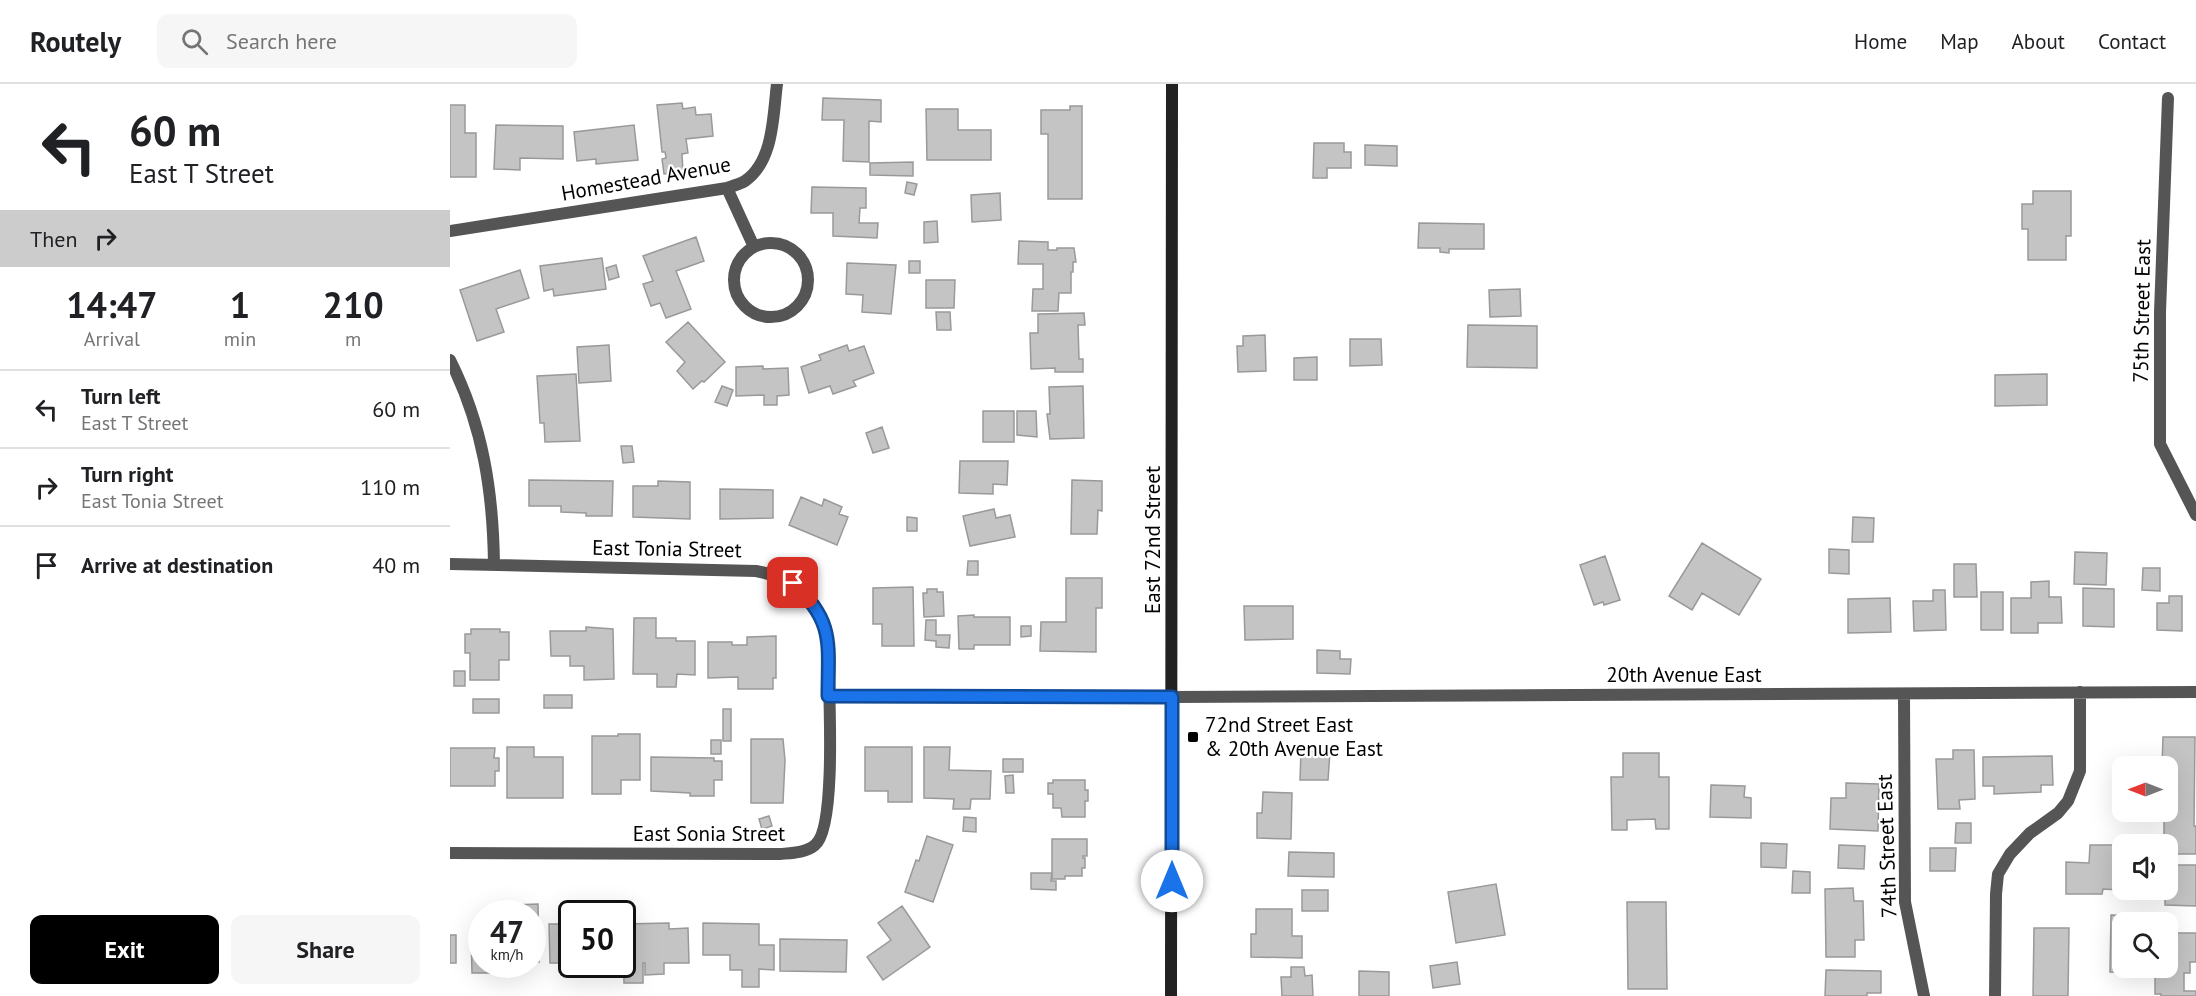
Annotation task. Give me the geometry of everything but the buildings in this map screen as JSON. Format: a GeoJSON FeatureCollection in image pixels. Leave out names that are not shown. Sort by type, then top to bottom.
{"type":"FeatureCollection","features":[{"type":"Feature","properties":{"kind":"main road","name":"East 72nd Street"},"geometry":{"type":"LineString","coordinates":[[1171,996],[1172,84]]}},
{"type":"Feature","properties":{"kind":"street","name":"Homestead Avenue"},"geometry":{"type":"LineString","coordinates":[[450,231],[727,188],[745,180],[758,167],[767,150],[777,84]]}},
{"type":"Feature","properties":{"kind":"street","name":"75th Street East"},"geometry":{"type":"LineString","coordinates":[[2168,98],[2160,312],[2160,444],[2196,515]]}},
{"type":"Feature","properties":{"kind":"street"},"geometry":{"type":"LineString","coordinates":[[727,188],[754,247]]}},
{"type":"Feature","properties":{"kind":"street"},"geometry":{"type":"LineString","coordinates":[[774,243],[784,246],[801,259],[806,268],[806,289],[802,299],[787,313],[767,317],[757,314],[741,301],[734,281],[735,271],[739,261],[754,247],[774,243]]}},
{"type":"Feature","properties":{"kind":"street"},"geometry":{"type":"LineString","coordinates":[[450,360],[471,410],[488,475],[493,521],[494,564]]}},
{"type":"Feature","properties":{"kind":"street","name":"East Tonia Street"},"geometry":{"type":"LineString","coordinates":[[450,564],[756,571],[777,575],[793,583],[808,597],[826,628],[828,696]]}},
{"type":"Feature","properties":{"kind":"street"},"geometry":{"type":"LineString","coordinates":[[1995,996],[1998,874],[2010,854],[2030,833],[2058,813],[2068,801],[2080,771],[2080,692]]}},
{"type":"Feature","properties":{"kind":"street","name":"20th Avenue East"},"geometry":{"type":"LineString","coordinates":[[828,696],[1172,697],[2196,692]]}},
{"type":"Feature","properties":{"kind":"street","name":"74th Street East"},"geometry":{"type":"LineString","coordinates":[[1904,694],[1905,902],[1924,996]]}},
{"type":"Feature","properties":{"kind":"street","name":"East Sonia Street"},"geometry":{"type":"LineString","coordinates":[[450,853],[780,855],[801,852],[815,846],[821,839],[826,822],[830,793],[828,696]]}},
{"type":"Feature","properties":{"kind":"place","name":"72nd Street East & 20th Avenue East"},"geometry":{"type":"Point","coordinates":[1193,737]}},
{"type":"Feature","properties":{"kind":"route"},"geometry":{"type":"LineString","coordinates":[[793,583],[808,597],[826,628],[828,696],[1172,697],[1172,881]]}}]}
